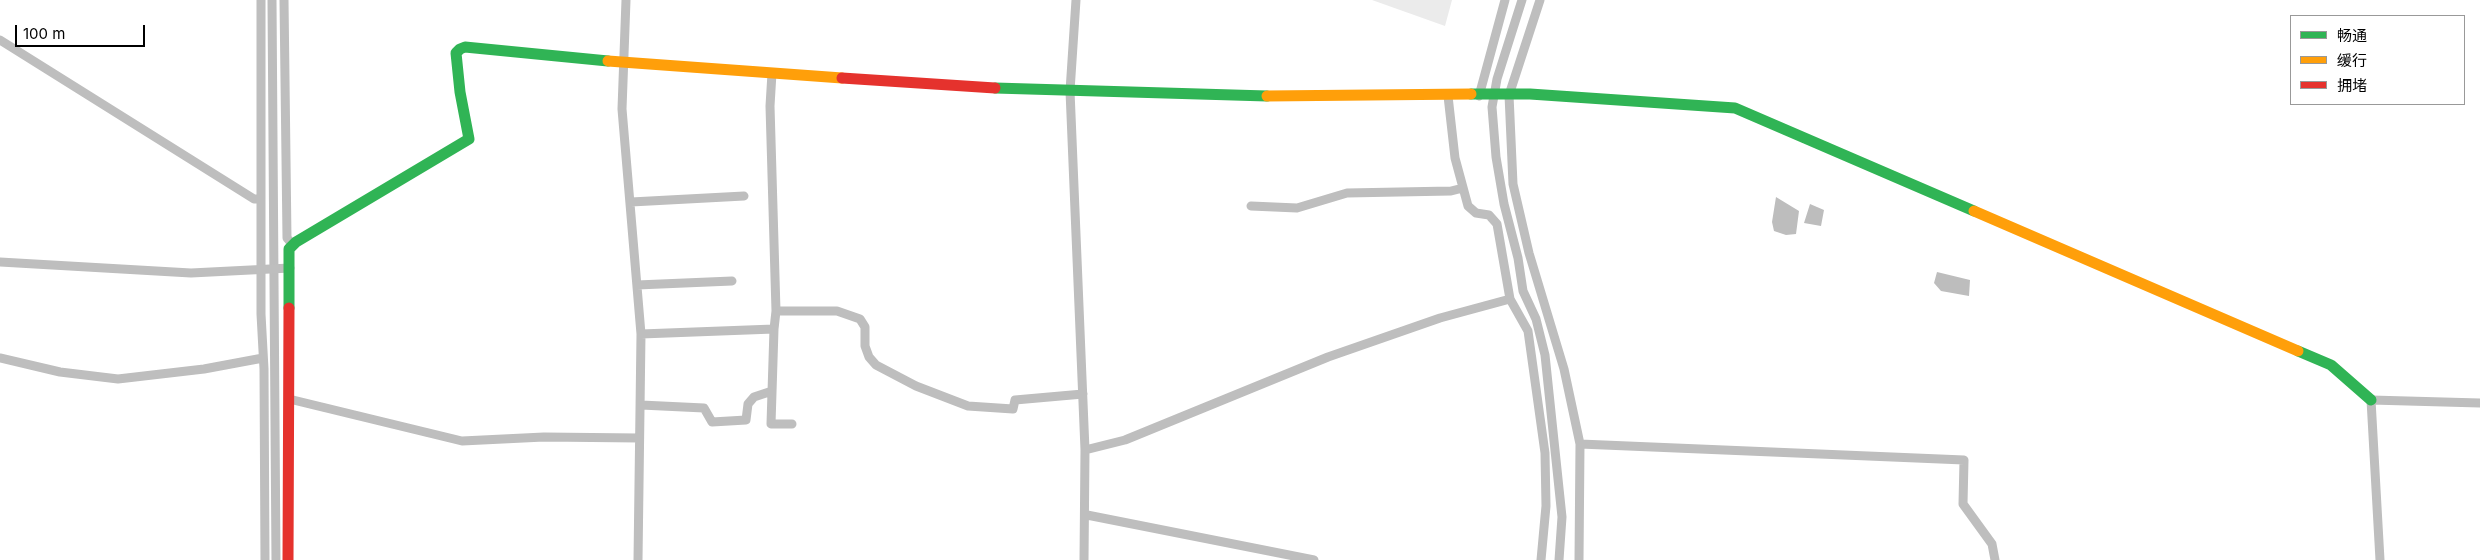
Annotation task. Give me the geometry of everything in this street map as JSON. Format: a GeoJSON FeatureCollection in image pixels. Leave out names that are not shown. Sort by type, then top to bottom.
{"type":"FeatureCollection","features":[{"type":"Feature","properties":{"kind":"street"},"geometry":{"type":"LineString","coordinates":[[261,0],[265,560]]}},
{"type":"Feature","properties":{"kind":"street"},"geometry":{"type":"LineString","coordinates":[[284,0],[287,238],[293,245]]}},
{"type":"Feature","properties":{"kind":"street"},"geometry":{"type":"LineString","coordinates":[[626,0],[622,109],[641,334],[638,560]]}},
{"type":"Feature","properties":{"kind":"street"},"geometry":{"type":"LineString","coordinates":[[1076,0],[1070,91],[1085,450],[1086,515],[1084,560]]}},
{"type":"Feature","properties":{"kind":"street"},"geometry":{"type":"LineString","coordinates":[[1480,96],[1505,0]]}},
{"type":"Feature","properties":{"kind":"street"},"geometry":{"type":"LineString","coordinates":[[1540,0],[1507,95],[1512,184],[1564,369],[1580,444],[1579,560]]}},
{"type":"Feature","properties":{"kind":"street"},"geometry":{"type":"LineString","coordinates":[[0,40],[254,198],[261,199]]}},
{"type":"Feature","properties":{"kind":"street"},"geometry":{"type":"LineString","coordinates":[[288,560],[289,399],[287,268],[289,249],[469,139],[458,82],[456,53],[466,47],[623,63],[1004,88],[1249,96],[1480,96],[1530,94],[1735,108],[2331,365],[2371,400],[2480,403]]}},
{"type":"Feature","properties":{"kind":"street"},"geometry":{"type":"LineString","coordinates":[[772,73],[770,106],[776,310],[771,424],[792,424]]}},
{"type":"Feature","properties":{"kind":"street"},"geometry":{"type":"LineString","coordinates":[[1448,96],[1456,158],[1463,188],[1471,210],[1489,215],[1497,224],[1510,299],[1528,331],[1545,453],[1546,506],[1541,560]]}},
{"type":"Feature","properties":{"kind":"street"},"geometry":{"type":"LineString","coordinates":[[1251,206],[1296,208],[1347,193],[1451,191],[1463,188]]}},
{"type":"Feature","properties":{"kind":"street"},"geometry":{"type":"LineString","coordinates":[[631,202],[744,196]]}},
{"type":"Feature","properties":{"kind":"street"},"geometry":{"type":"LineString","coordinates":[[0,262],[191,273],[287,268]]}},
{"type":"Feature","properties":{"kind":"street"},"geometry":{"type":"LineString","coordinates":[[637,285],[732,281]]}},
{"type":"Feature","properties":{"kind":"street"},"geometry":{"type":"LineString","coordinates":[[1085,450],[1125,440],[1347,351],[1440,318],[1510,299]]}},
{"type":"Feature","properties":{"kind":"street"},"geometry":{"type":"LineString","coordinates":[[776,310],[837,312],[860,319],[865,327],[865,346],[869,357],[876,365],[916,386],[968,406],[1013,409],[1015,400],[1083,394]]}},
{"type":"Feature","properties":{"kind":"street"},"geometry":{"type":"LineString","coordinates":[[641,334],[774,329]]}},
{"type":"Feature","properties":{"kind":"street"},"geometry":{"type":"LineString","coordinates":[[0,358],[60,372],[118,379],[204,369],[263,358]]}},
{"type":"Feature","properties":{"kind":"street"},"geometry":{"type":"LineString","coordinates":[[641,405],[704,408],[712,422],[746,420],[748,404],[754,397],[772,391]]}},
{"type":"Feature","properties":{"kind":"street"},"geometry":{"type":"LineString","coordinates":[[289,399],[462,441],[544,437],[639,438]]}},
{"type":"Feature","properties":{"kind":"street"},"geometry":{"type":"LineString","coordinates":[[2371,400],[2380,560]]}},
{"type":"Feature","properties":{"kind":"street"},"geometry":{"type":"LineString","coordinates":[[1580,444],[1964,460],[1963,504],[1992,544],[1995,560]]}},
{"type":"Feature","properties":{"kind":"street"},"geometry":{"type":"LineString","coordinates":[[1086,515],[1314,560]]}},
{"type":"Feature","properties":{"kind":"shaded area"},"geometry":{"type":"Polygon","coordinates":[[[1372,0],[1452,0],[1445,26],[1372,0]]]}},
{"type":"Feature","properties":{"kind":"shaded area"},"geometry":{"type":"Polygon","coordinates":[[[1776,197],[1799,211],[1796,234],[1786,235],[1774,231],[1772,222],[1776,197]]]}},
{"type":"Feature","properties":{"kind":"shaded area"},"geometry":{"type":"Polygon","coordinates":[[[1810,204],[1824,210],[1821,226],[1804,223],[1810,204]]]}},
{"type":"Feature","properties":{"kind":"shaded area"},"geometry":{"type":"Polygon","coordinates":[[[1937,272],[1970,280],[1969,296],[1941,291],[1934,283],[1937,272]]]}},
{"type":"Feature","properties":{"kind":"waterway"},"geometry":{"type":"LineString","coordinates":[[272,0],[276,560]]}},
{"type":"Feature","properties":{"kind":"waterway"},"geometry":{"type":"LineString","coordinates":[[1522,0],[1497,79],[1492,107],[1496,157],[1504,204],[1518,258],[1523,291],[1536,319],[1545,355],[1562,517],[1559,560]]}},
{"type":"Feature","properties":{"kind":"traffic: fast"},"geometry":{"type":"LineString","coordinates":[[289,308],[289,249],[296,242],[469,139],[460,92],[456,53],[460,49],[465,47],[608,61]]}},
{"type":"Feature","properties":{"kind":"traffic: fast"},"geometry":{"type":"LineString","coordinates":[[995,88],[1267,96]]}},
{"type":"Feature","properties":{"kind":"traffic: fast"},"geometry":{"type":"LineString","coordinates":[[1471,94],[1530,94],[1735,108],[1974,211]]}},
{"type":"Feature","properties":{"kind":"traffic: fast"},"geometry":{"type":"LineString","coordinates":[[2298,351],[2331,365],[2371,400]]}},
{"type":"Feature","properties":{"kind":"traffic: slow"},"geometry":{"type":"LineString","coordinates":[[608,61],[842,78]]}},
{"type":"Feature","properties":{"kind":"traffic: slow"},"geometry":{"type":"LineString","coordinates":[[1267,96],[1471,94]]}},
{"type":"Feature","properties":{"kind":"traffic: slow"},"geometry":{"type":"LineString","coordinates":[[1974,211],[2298,351]]}},
{"type":"Feature","properties":{"kind":"traffic: jam"},"geometry":{"type":"LineString","coordinates":[[842,78],[995,88]]}},
{"type":"Feature","properties":{"kind":"traffic: jam"},"geometry":{"type":"LineString","coordinates":[[288,560],[289,308]]}}]}
